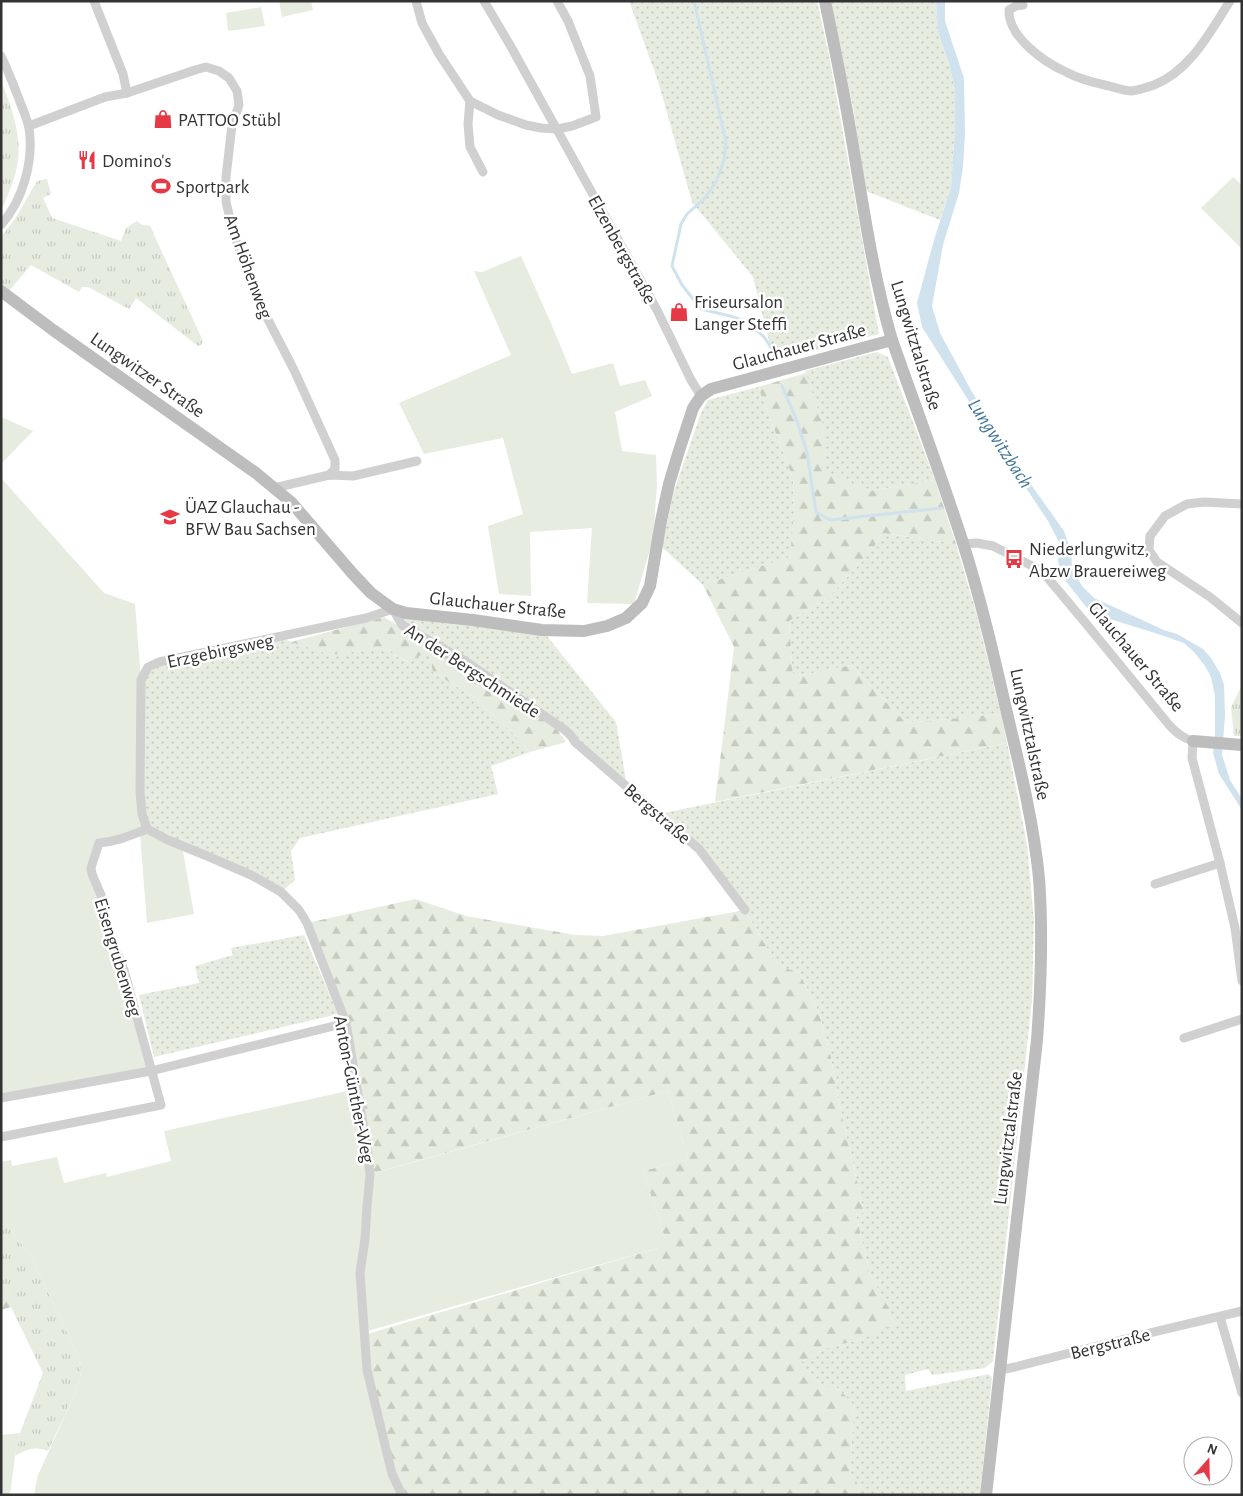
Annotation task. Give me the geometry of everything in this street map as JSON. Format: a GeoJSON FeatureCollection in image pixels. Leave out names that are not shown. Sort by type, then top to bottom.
{"type":"FeatureCollection","features":[{"type":"Feature","properties":{"kind":"main road","name":"Lungwitztalstraße"},"geometry":{"type":"LineString","coordinates":[[825,1],[884,312],[963,544],[994,657],[1024,785],[1034,842],[1041,917],[1041,992],[986,1495]]}},
{"type":"Feature","properties":{"kind":"main road","name":"Lungwitzer Straße"},"geometry":{"type":"LineString","coordinates":[[1,291],[53,330],[256,473],[274,488]]}},
{"type":"Feature","properties":{"kind":"main road","name":"Glauchauer Straße"},"geometry":{"type":"LineString","coordinates":[[274,488],[291,502],[353,574],[371,592],[393,608],[406,613],[542,630],[584,632],[607,626],[626,618],[642,603],[650,586],[669,484],[693,408],[701,396],[712,389],[892,340]]}},
{"type":"Feature","properties":{"kind":"main road","name":"Glauchauer Straße"},"geometry":{"type":"LineString","coordinates":[[1193,741],[1238,744]]}},
{"type":"Feature","properties":{"kind":"street"},"geometry":{"type":"LineString","coordinates":[[94,1],[123,74],[127,93]]}},
{"type":"Feature","properties":{"kind":"street"},"geometry":{"type":"LineString","coordinates":[[416,1],[422,23],[439,54],[470,101],[526,126],[557,129],[572,126],[596,116],[590,76],[568,21],[557,1]]}},
{"type":"Feature","properties":{"kind":"street","name":"Elzenbergstraße"},"geometry":{"type":"LineString","coordinates":[[484,1],[657,310],[690,380],[701,396]]}},
{"type":"Feature","properties":{"kind":"street"},"geometry":{"type":"LineString","coordinates":[[1023,5],[1009,10],[1009,17],[1016,32],[1032,52],[1065,72],[1098,84],[1131,91],[1155,84],[1177,72],[1198,48],[1230,1]]}},
{"type":"Feature","properties":{"kind":"street"},"geometry":{"type":"LineString","coordinates":[[1,56],[29,126],[30,142],[28,166],[24,182],[16,204],[1,225]]}},
{"type":"Feature","properties":{"kind":"street","name":"Am Höhenweg"},"geometry":{"type":"LineString","coordinates":[[29,126],[105,97],[127,93],[206,67],[219,71],[229,78],[237,90],[239,105],[232,125],[226,177],[226,202],[234,234],[257,298],[294,370],[335,460],[335,469],[329,475]]}},
{"type":"Feature","properties":{"kind":"street"},"geometry":{"type":"LineString","coordinates":[[470,101],[468,124],[470,148],[483,172]]}},
{"type":"Feature","properties":{"kind":"street"},"geometry":{"type":"LineString","coordinates":[[274,488],[329,475],[353,476],[417,461]]}},
{"type":"Feature","properties":{"kind":"street"},"geometry":{"type":"LineString","coordinates":[[1242,504],[1204,502],[1187,504],[1165,516],[1150,536],[1149,550],[1156,562],[1210,596],[1242,623]]}},
{"type":"Feature","properties":{"kind":"street","name":"Glauchauer Straße"},"geometry":{"type":"LineString","coordinates":[[963,544],[977,543],[993,546],[1042,571],[1170,726],[1178,735],[1193,741]]}},
{"type":"Feature","properties":{"kind":"street","name":"An der Bergschmiede"},"geometry":{"type":"LineString","coordinates":[[393,608],[402,625],[465,661],[559,726]]}},
{"type":"Feature","properties":{"kind":"street","name":"Erzgebirgsweg"},"geometry":{"type":"LineString","coordinates":[[147,829],[142,814],[140,772],[141,680],[148,667],[159,662],[366,618],[393,608]]}},
{"type":"Feature","properties":{"kind":"street","name":"Bergstraße"},"geometry":{"type":"LineString","coordinates":[[559,726],[566,730],[575,742],[700,849],[745,910]]}},
{"type":"Feature","properties":{"kind":"street"},"geometry":{"type":"LineString","coordinates":[[1193,741],[1192,758],[1235,928],[1242,981]]}},
{"type":"Feature","properties":{"kind":"street","name":"Eisengrubenweg"},"geometry":{"type":"LineString","coordinates":[[1,1137],[161,1105],[124,970],[109,938],[104,922],[101,895],[91,868],[99,843],[110,842],[147,829]]}},
{"type":"Feature","properties":{"kind":"street","name":"Anton-Günther-Weg"},"geometry":{"type":"LineString","coordinates":[[147,829],[251,876],[280,892],[298,910],[307,923],[346,1023],[370,1174],[365,1239],[360,1273],[367,1370],[392,1474],[402,1495]]}},
{"type":"Feature","properties":{"kind":"street"},"geometry":{"type":"LineString","coordinates":[[1155,884],[1220,863]]}},
{"type":"Feature","properties":{"kind":"street"},"geometry":{"type":"LineString","coordinates":[[1184,1038],[1242,1020]]}},
{"type":"Feature","properties":{"kind":"street"},"geometry":{"type":"LineString","coordinates":[[1,1098],[152,1071],[346,1023]]}},
{"type":"Feature","properties":{"kind":"street","name":"Bergstraße"},"geometry":{"type":"LineString","coordinates":[[1000,1370],[1242,1312]]}},
{"type":"Feature","properties":{"kind":"street"},"geometry":{"type":"LineString","coordinates":[[1220,1316],[1242,1393]]}},
{"type":"Feature","properties":{"kind":"green space"},"geometry":{"type":"Polygon","coordinates":[[[279,1],[311,1],[313,10],[282,17],[279,1]]]}},
{"type":"Feature","properties":{"kind":"green space"},"geometry":{"type":"Polygon","coordinates":[[[629,1],[817,1],[829,55],[879,334],[774,361],[753,277],[692,202],[658,81],[629,1]]]}},
{"type":"Feature","properties":{"kind":"green space"},"geometry":{"type":"Polygon","coordinates":[[[830,1],[936,1],[938,32],[949,63],[955,91],[955,128],[951,187],[940,220],[866,191],[853,107],[830,1]]]}},
{"type":"Feature","properties":{"kind":"green space"},"geometry":{"type":"Polygon","coordinates":[[[261,7],[265,26],[228,31],[226,13],[261,7]]]}},
{"type":"Feature","properties":{"kind":"green space"},"geometry":{"type":"Polygon","coordinates":[[[1,81],[13,115],[19,151],[14,179],[1,207],[1,81]]]}},
{"type":"Feature","properties":{"kind":"green space"},"geometry":{"type":"Polygon","coordinates":[[[1233,177],[1242,185],[1242,249],[1201,208],[1233,177]]]}},
{"type":"Feature","properties":{"kind":"green space"},"geometry":{"type":"Polygon","coordinates":[[[47,179],[51,194],[43,198],[52,218],[121,241],[126,228],[137,221],[142,225],[150,226],[203,341],[201,345],[198,346],[136,298],[129,309],[88,287],[82,287],[79,292],[31,265],[9,291],[1,283],[1,237],[15,219],[37,181],[47,179]]]}},
{"type":"Feature","properties":{"kind":"green space"},"geometry":{"type":"Polygon","coordinates":[[[521,256],[572,374],[613,363],[620,386],[645,380],[652,396],[615,412],[622,451],[656,455],[657,484],[653,539],[634,604],[587,603],[592,528],[530,532],[531,596],[499,594],[488,526],[523,514],[503,438],[424,454],[399,403],[511,355],[474,271],[482,272],[521,256]]]}},
{"type":"Feature","properties":{"kind":"green space"},"geometry":{"type":"Polygon","coordinates":[[[877,352],[888,357],[935,480],[869,491],[824,472],[824,428],[805,371],[877,352]]]}},
{"type":"Feature","properties":{"kind":"green space"},"geometry":{"type":"Polygon","coordinates":[[[806,373],[824,428],[824,471],[869,491],[935,480],[956,544],[882,533],[873,549],[828,598],[789,621],[793,677],[851,665],[906,723],[1001,714],[1007,743],[715,802],[734,647],[703,585],[790,557],[794,514],[793,478],[758,387],[806,373]]]}},
{"type":"Feature","properties":{"kind":"green space"},"geometry":{"type":"Polygon","coordinates":[[[758,387],[793,478],[794,514],[791,557],[703,585],[662,547],[673,494],[701,413],[708,400],[758,387]]]}},
{"type":"Feature","properties":{"kind":"green space"},"geometry":{"type":"Polygon","coordinates":[[[1,417],[33,431],[1,464],[1,417]]]}},
{"type":"Feature","properties":{"kind":"green space"},"geometry":{"type":"Polygon","coordinates":[[[1,478],[104,593],[135,604],[141,680],[140,791],[147,829],[182,846],[194,914],[147,923],[140,834],[99,843],[91,868],[104,923],[117,952],[149,1070],[1,1097],[1,478]]]}},
{"type":"Feature","properties":{"kind":"green space"},"geometry":{"type":"Polygon","coordinates":[[[882,533],[956,544],[976,612],[1001,714],[906,723],[851,665],[793,677],[789,621],[828,598],[873,549],[882,533]]]}},
{"type":"Feature","properties":{"kind":"green space"},"geometry":{"type":"Polygon","coordinates":[[[393,609],[542,630],[616,722],[627,786],[575,742],[402,625],[393,609]]]}},
{"type":"Feature","properties":{"kind":"green space"},"geometry":{"type":"Polygon","coordinates":[[[384,617],[463,664],[556,728],[566,742],[530,752],[514,734],[472,696],[433,672],[428,651],[409,662],[381,648],[331,655],[291,642],[384,617]]]}},
{"type":"Feature","properties":{"kind":"green space"},"geometry":{"type":"Polygon","coordinates":[[[277,637],[331,655],[381,648],[408,662],[428,650],[433,672],[472,696],[514,734],[530,752],[491,766],[498,794],[300,838],[291,851],[295,880],[281,892],[147,829],[142,814],[141,680],[148,667],[277,637]]]}},
{"type":"Feature","properties":{"kind":"green space"},"geometry":{"type":"Polygon","coordinates":[[[1242,685],[1242,736],[1234,736],[1231,707],[1242,685]]]}},
{"type":"Feature","properties":{"kind":"green space"},"geometry":{"type":"Polygon","coordinates":[[[1007,743],[1027,844],[1034,922],[1032,1000],[993,1361],[985,1368],[932,1375],[928,1369],[905,1375],[906,1391],[989,1374],[992,1378],[980,1495],[859,1495],[858,1484],[850,1473],[854,1405],[824,1389],[801,1362],[826,1348],[859,1340],[896,1323],[870,1274],[856,1215],[864,1212],[838,1098],[831,1057],[819,1013],[799,972],[788,969],[774,960],[745,910],[700,849],[659,814],[1007,743]]]}},
{"type":"Feature","properties":{"kind":"green space"},"geometry":{"type":"Polygon","coordinates":[[[415,899],[466,916],[575,935],[603,936],[745,910],[774,960],[788,969],[799,972],[819,1013],[831,1057],[838,1098],[864,1212],[856,1215],[870,1274],[897,1323],[859,1340],[826,1348],[801,1362],[824,1389],[833,1383],[854,1405],[850,1473],[858,1484],[859,1495],[402,1495],[392,1474],[364,1335],[658,1248],[664,1235],[643,1171],[688,1159],[668,1091],[370,1174],[346,1023],[307,923],[415,899]]]}},
{"type":"Feature","properties":{"kind":"green space"},"geometry":{"type":"Polygon","coordinates":[[[304,935],[338,1014],[154,1057],[139,995],[199,983],[195,966],[233,955],[231,948],[304,935]]]}},
{"type":"Feature","properties":{"kind":"green space"},"geometry":{"type":"Polygon","coordinates":[[[357,1089],[371,1174],[668,1091],[688,1159],[643,1171],[664,1235],[664,1243],[658,1248],[364,1332],[367,1370],[402,1495],[34,1495],[38,1475],[80,1380],[81,1366],[32,1258],[1,1217],[1,1162],[11,1160],[12,1166],[57,1157],[64,1183],[106,1173],[107,1177],[171,1161],[164,1131],[357,1089]]]}},
{"type":"Feature","properties":{"kind":"green space"},"geometry":{"type":"Polygon","coordinates":[[[1,1217],[32,1258],[81,1366],[80,1380],[48,1451],[31,1449],[15,1456],[20,1433],[43,1373],[11,1307],[11,1294],[1,1281],[1,1217]]]}},
{"type":"Feature","properties":{"kind":"green space"},"geometry":{"type":"Polygon","coordinates":[[[1,1281],[11,1294],[11,1307],[1,1310],[1,1281]]]}},
{"type":"Feature","properties":{"kind":"green space"},"geometry":{"type":"Polygon","coordinates":[[[20,1433],[10,1495],[1,1495],[1,1435],[20,1433]]]}},
{"type":"Feature","properties":{"kind":"water","name":"Lungwitzbach"},"geometry":{"type":"Polygon","coordinates":[[[936,1],[945,1],[945,21],[964,78],[965,134],[959,193],[943,245],[932,306],[940,333],[972,392],[1020,469],[1064,531],[1071,551],[1072,569],[1082,586],[1094,598],[1164,630],[1177,634],[1203,649],[1211,658],[1220,673],[1224,685],[1225,716],[1222,755],[1230,780],[1242,799],[1242,810],[1219,774],[1213,753],[1215,696],[1211,677],[1205,666],[1184,643],[1091,613],[1061,575],[1058,561],[1060,544],[1048,521],[922,327],[917,303],[951,187],[955,128],[955,91],[949,63],[938,32],[936,1]]]}},
{"type":"Feature","properties":{"kind":"waterway"},"geometry":{"type":"LineString","coordinates":[[694,1],[726,142],[724,160],[717,180],[705,198],[687,214],[681,224],[672,266],[682,285],[701,309],[748,322],[765,338],[776,356]]}},
{"type":"Feature","properties":{"kind":"waterway"},"geometry":{"type":"LineString","coordinates":[[782,386],[797,421],[807,453],[816,512],[830,520],[942,508]]}},
{"type":"Feature","properties":{"kind":"place","name":"PATTOO Stübl"},"geometry":{"type":"Point","coordinates":[163,119]}},
{"type":"Feature","properties":{"kind":"place","name":"Domino's"},"geometry":{"type":"Point","coordinates":[87,160]}},
{"type":"Feature","properties":{"kind":"place","name":"Sportpark"},"geometry":{"type":"Point","coordinates":[161,186]}},
{"type":"Feature","properties":{"kind":"place","name":"Friseursalon Langer Steffi"},"geometry":{"type":"Point","coordinates":[679,312]}},
{"type":"Feature","properties":{"kind":"place","name":"ÜAZ Glauchau - BFW Bau Sachsen"},"geometry":{"type":"Point","coordinates":[170,517]}},
{"type":"Feature","properties":{"kind":"place","name":"Niederlungwitz, Abzw Brauereiweg"},"geometry":{"type":"Point","coordinates":[1014,559]}}]}
